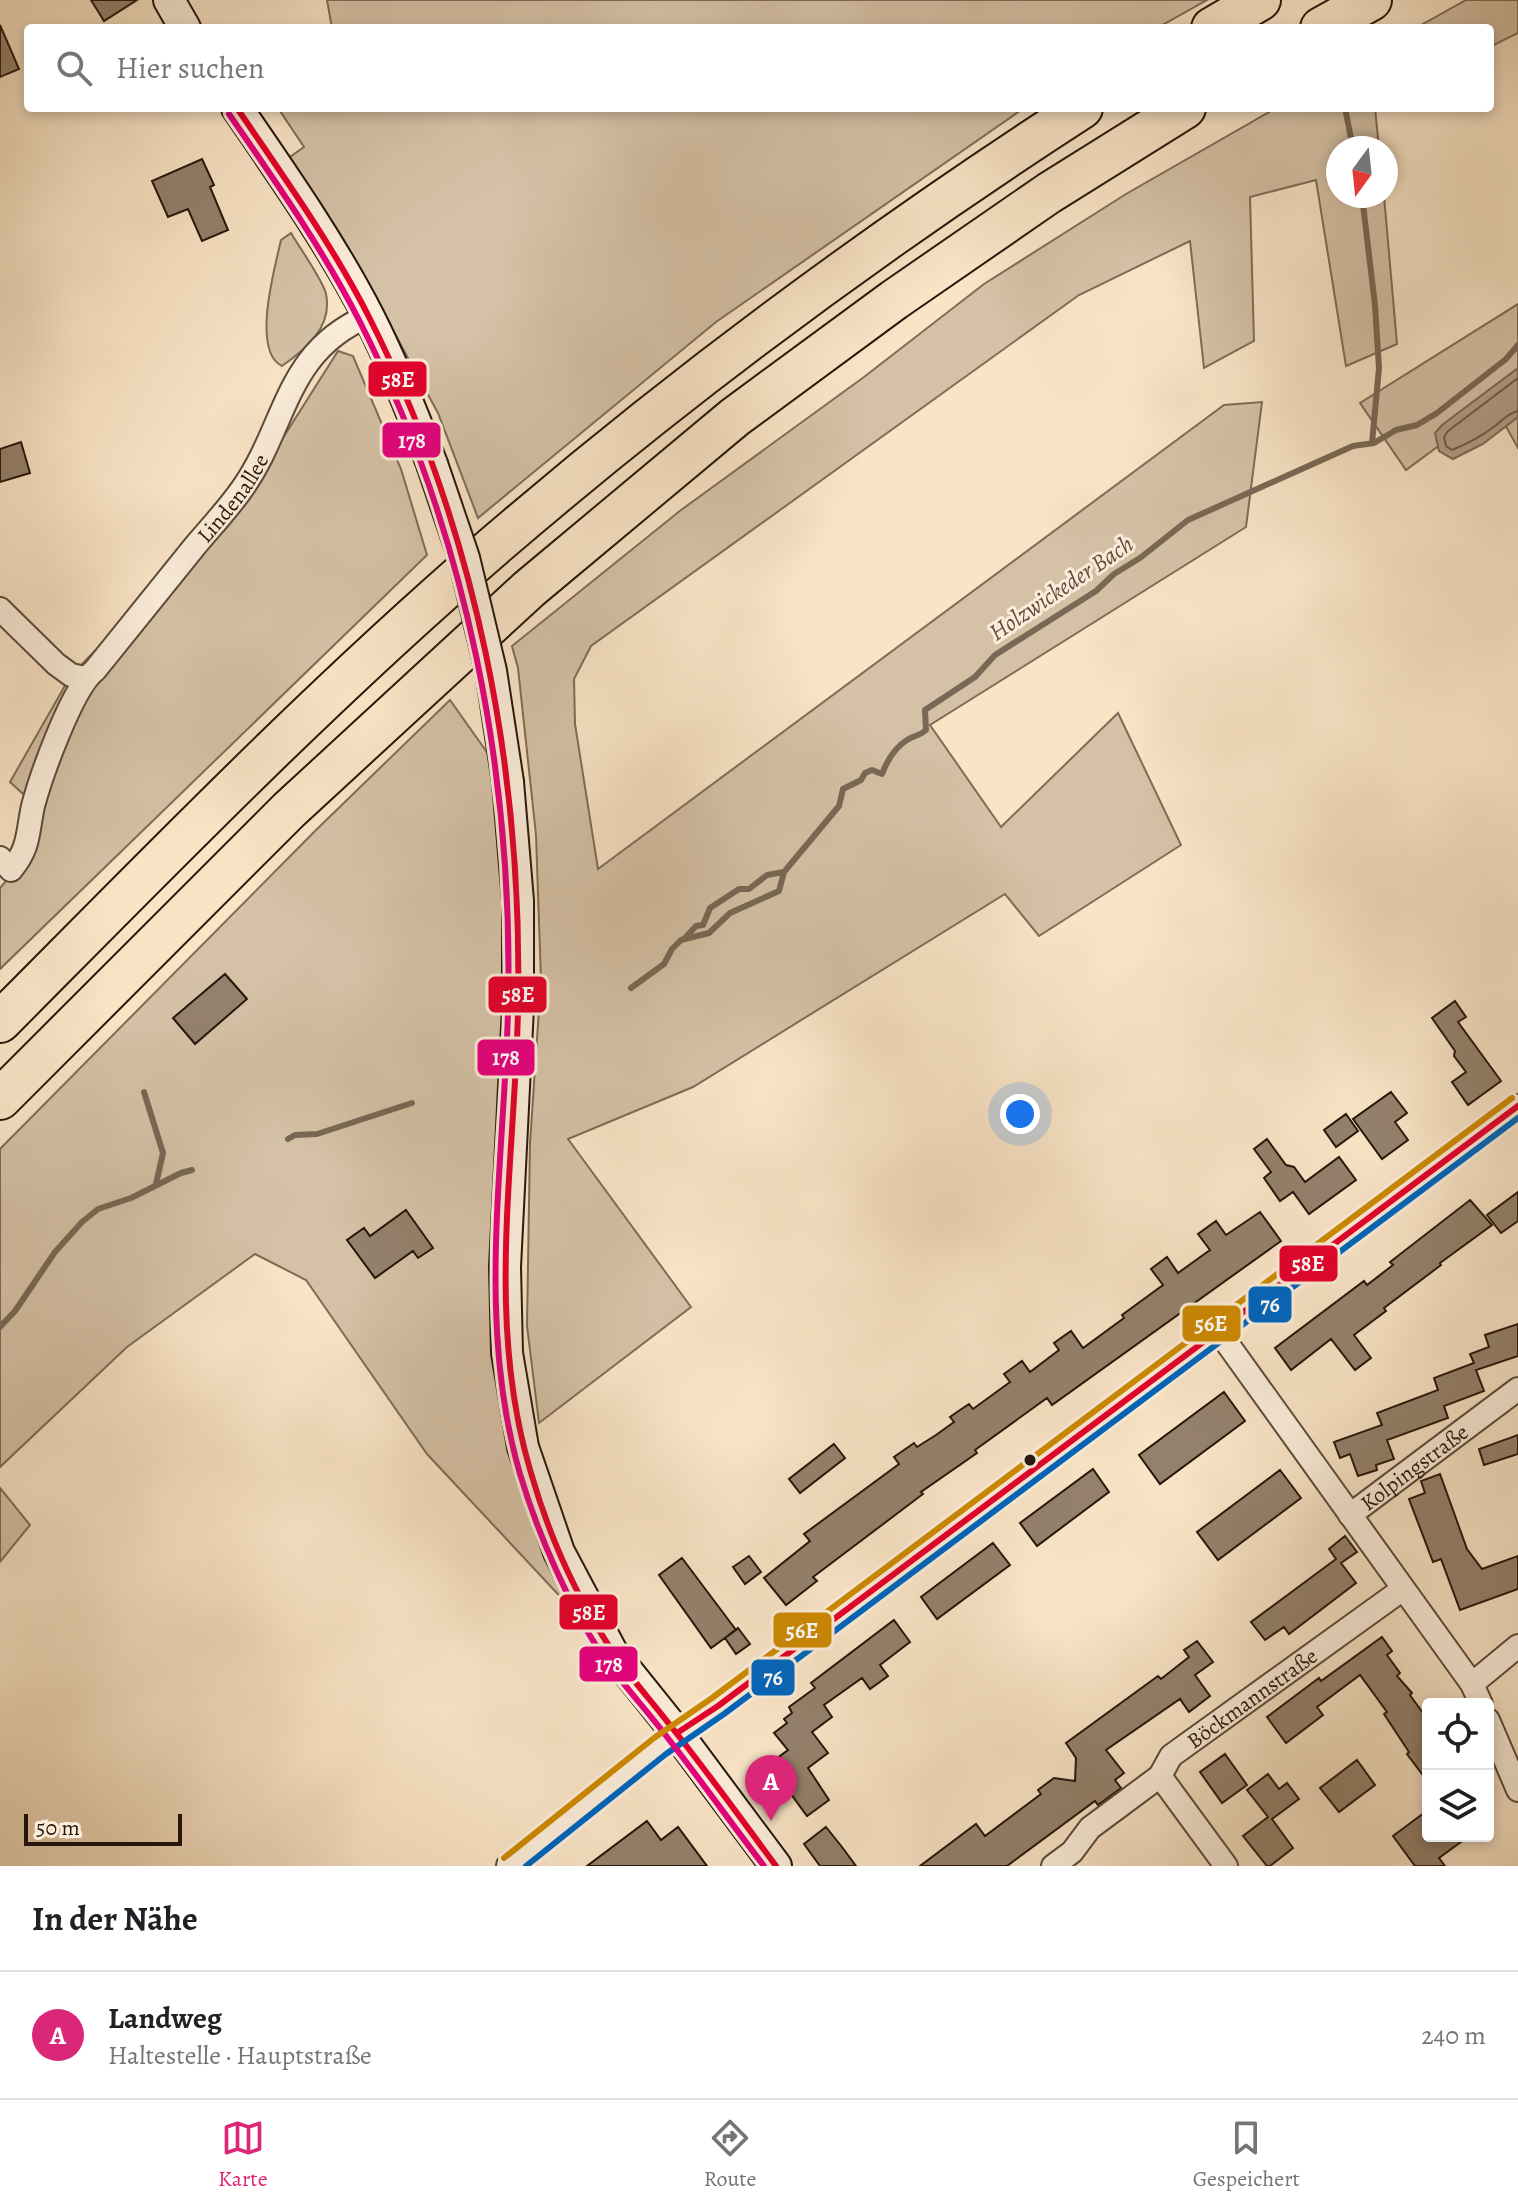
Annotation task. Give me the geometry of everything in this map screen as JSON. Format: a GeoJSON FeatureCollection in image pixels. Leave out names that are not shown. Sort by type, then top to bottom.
{"type":"FeatureCollection","features":[{"type":"Feature","properties":{"kind":"highway"},"geometry":{"type":"LineString","coordinates":[[1219,24],[1260,0]]}},
{"type":"Feature","properties":{"kind":"highway"},"geometry":{"type":"LineString","coordinates":[[1328,24],[1371,0]]}},
{"type":"Feature","properties":{"kind":"highway"},"geometry":{"type":"LineString","coordinates":[[0,1022],[254,767],[493,547],[713,366],[864,254],[1076,112]]}},
{"type":"Feature","properties":{"kind":"highway"},"geometry":{"type":"LineString","coordinates":[[0,1099],[289,810],[529,589],[747,408],[1036,202],[1179,112]]}},
{"type":"Feature","properties":{"kind":"main road"},"geometry":{"type":"LineString","coordinates":[[169,0],[183,24]]}},
{"type":"Feature","properties":{"kind":"main road"},"geometry":{"type":"LineString","coordinates":[[240,112],[290,187],[368,316],[409,404],[464,558],[491,671],[508,782],[518,901],[518,1007],[505,1267],[507,1353],[523,1447],[559,1552],[612,1652],[776,1866]]}},
{"type":"Feature","properties":{"kind":"street","name":"Lindenallee"},"geometry":{"type":"LineString","coordinates":[[0,858],[11,870],[25,854],[34,804],[66,715],[85,678],[95,670],[242,488],[265,450],[292,385],[313,353],[352,323],[368,316]]}},
{"type":"Feature","properties":{"kind":"street"},"geometry":{"type":"LineString","coordinates":[[0,609],[56,664],[71,675],[85,678]]}},
{"type":"Feature","properties":{"kind":"street"},"geometry":{"type":"LineString","coordinates":[[510,1866],[677,1733],[718,1706],[1518,1106]]}},
{"type":"Feature","properties":{"kind":"street"},"geometry":{"type":"LineString","coordinates":[[1219,1332],[1476,1694],[1518,1646]]}},
{"type":"Feature","properties":{"kind":"street","name":"Kolpingstraße"},"geometry":{"type":"LineString","coordinates":[[1350,1515],[1518,1389]]}},
{"type":"Feature","properties":{"kind":"street","name":"Böckmannstraße"},"geometry":{"type":"LineString","coordinates":[[1053,1866],[1072,1852],[1090,1828],[1160,1776],[1171,1756],[1403,1589]]}},
{"type":"Feature","properties":{"kind":"street"},"geometry":{"type":"LineString","coordinates":[[1494,1734],[1518,1790]]}},
{"type":"Feature","properties":{"kind":"street"},"geometry":{"type":"LineString","coordinates":[[1160,1776],[1226,1866]]}},
{"type":"Feature","properties":{"kind":"shaded area"},"geometry":{"type":"Polygon","coordinates":[[[327,0],[1207,0],[1164,24],[331,24],[327,0]]]}},
{"type":"Feature","properties":{"kind":"shaded area"},"geometry":{"type":"Polygon","coordinates":[[[1466,0],[1518,0],[1518,33],[1494,45],[1494,24],[1423,24],[1466,0]]]}},
{"type":"Feature","properties":{"kind":"shaded area"},"geometry":{"type":"Polygon","coordinates":[[[281,112],[1018,112],[716,322],[478,518],[438,413],[378,303],[287,159],[304,147],[281,112]]]}},
{"type":"Feature","properties":{"kind":"shaded area"},"geometry":{"type":"Polygon","coordinates":[[[1269,112],[1375,112],[1378,136],[1326,136],[1326,208],[1385,208],[1397,344],[1346,366],[1316,180],[1250,197],[1254,341],[1204,368],[1190,241],[1079,295],[591,646],[574,679],[575,724],[598,869],[1224,405],[1262,402],[1246,527],[930,725],[1001,827],[1118,713],[1181,845],[1039,936],[1005,894],[693,1087],[568,1139],[691,1307],[539,1423],[527,1326],[530,1143],[541,980],[536,835],[518,668],[512,646],[681,510],[864,377],[984,284],[1126,194],[1269,112]]]}},
{"type":"Feature","properties":{"kind":"shaded area"},"geometry":{"type":"Polygon","coordinates":[[[291,233],[320,281],[327,306],[315,336],[300,353],[282,366],[273,357],[266,327],[281,240],[291,233]]]}},
{"type":"Feature","properties":{"kind":"shaded area"},"geometry":{"type":"Polygon","coordinates":[[[1518,304],[1518,448],[1494,405],[1406,470],[1360,403],[1518,304]]]}},
{"type":"Feature","properties":{"kind":"shaded area"},"geometry":{"type":"Polygon","coordinates":[[[338,351],[353,356],[401,469],[427,555],[0,969],[0,888],[7,880],[34,804],[10,782],[71,675],[243,501],[338,351]]]}},
{"type":"Feature","properties":{"kind":"shaded area"},"geometry":{"type":"Polygon","coordinates":[[[450,700],[508,782],[513,1122],[523,1447],[612,1652],[427,1454],[306,1280],[255,1254],[127,1347],[0,1467],[0,1149],[316,830],[450,700]]]}},
{"type":"Feature","properties":{"kind":"shaded area"},"geometry":{"type":"Polygon","coordinates":[[[0,1488],[30,1525],[0,1562],[0,1488]]]}},
{"type":"Feature","properties":{"kind":"water"},"geometry":{"type":"Polygon","coordinates":[[[1518,368],[1518,417],[1483,444],[1453,459],[1439,451],[1435,433],[1442,425],[1518,368]]]}},
{"type":"Feature","properties":{"kind":"building"},"geometry":{"type":"Polygon","coordinates":[[[91,0],[137,0],[104,21],[91,0]]]}},
{"type":"Feature","properties":{"kind":"building"},"geometry":{"type":"Polygon","coordinates":[[[0,25],[19,69],[0,77],[0,25]]]}},
{"type":"Feature","properties":{"kind":"building"},"geometry":{"type":"Polygon","coordinates":[[[202,159],[228,230],[202,241],[188,209],[168,217],[152,181],[202,159]]]}},
{"type":"Feature","properties":{"kind":"building"},"geometry":{"type":"Polygon","coordinates":[[[21,442],[30,473],[0,482],[0,449],[21,442]]]}},
{"type":"Feature","properties":{"kind":"building"},"geometry":{"type":"Polygon","coordinates":[[[225,974],[247,999],[195,1044],[173,1018],[225,974]]]}},
{"type":"Feature","properties":{"kind":"building"},"geometry":{"type":"Polygon","coordinates":[[[1455,1001],[1466,1017],[1458,1022],[1501,1081],[1468,1105],[1452,1082],[1466,1072],[1432,1018],[1455,1001]]]}},
{"type":"Feature","properties":{"kind":"building"},"geometry":{"type":"Polygon","coordinates":[[[1391,1092],[1407,1113],[1395,1122],[1408,1140],[1382,1159],[1353,1119],[1391,1092]]]}},
{"type":"Feature","properties":{"kind":"building"},"geometry":{"type":"Polygon","coordinates":[[[1346,1114],[1358,1131],[1336,1147],[1324,1130],[1346,1114]]]}},
{"type":"Feature","properties":{"kind":"building"},"geometry":{"type":"Polygon","coordinates":[[[1267,1139],[1286,1165],[1294,1167],[1305,1182],[1339,1157],[1356,1180],[1309,1214],[1293,1192],[1280,1201],[1264,1178],[1271,1172],[1254,1149],[1267,1139]]]}},
{"type":"Feature","properties":{"kind":"building"},"geometry":{"type":"Polygon","coordinates":[[[1518,1192],[1518,1221],[1501,1233],[1487,1215],[1518,1192]]]}},
{"type":"Feature","properties":{"kind":"building"},"geometry":{"type":"Polygon","coordinates":[[[1470,1200],[1492,1225],[1440,1263],[1354,1335],[1371,1358],[1355,1370],[1331,1339],[1291,1370],[1275,1348],[1364,1281],[1367,1285],[1393,1265],[1390,1262],[1470,1200]]]}},
{"type":"Feature","properties":{"kind":"building"},"geometry":{"type":"Polygon","coordinates":[[[406,1210],[433,1248],[418,1258],[413,1251],[375,1278],[347,1240],[364,1228],[370,1236],[406,1210]]]}},
{"type":"Feature","properties":{"kind":"building"},"geometry":{"type":"Polygon","coordinates":[[[1260,1212],[1281,1241],[1052,1405],[1047,1398],[975,1450],[977,1453],[921,1492],[923,1494],[813,1577],[817,1581],[786,1605],[764,1578],[810,1541],[804,1534],[899,1464],[894,1457],[914,1443],[917,1447],[936,1435],[954,1422],[950,1417],[969,1404],[973,1409],[1010,1382],[1004,1374],[1022,1361],[1030,1372],[1059,1350],[1054,1343],[1071,1331],[1083,1348],[1163,1285],[1151,1269],[1167,1257],[1178,1273],[1210,1250],[1198,1234],[1216,1221],[1226,1235],[1260,1212]]]}},
{"type":"Feature","properties":{"kind":"building"},"geometry":{"type":"Polygon","coordinates":[[[1518,1324],[1518,1356],[1476,1370],[1484,1391],[1444,1406],[1448,1418],[1387,1440],[1394,1459],[1376,1465],[1377,1470],[1358,1476],[1350,1454],[1340,1458],[1334,1442],[1382,1425],[1377,1413],[1438,1390],[1434,1378],[1474,1363],[1470,1354],[1489,1347],[1485,1335],[1518,1324]]]}},
{"type":"Feature","properties":{"kind":"building"},"geometry":{"type":"Polygon","coordinates":[[[1224,1392],[1245,1421],[1160,1484],[1139,1455],[1224,1392]]]}},
{"type":"Feature","properties":{"kind":"building"},"geometry":{"type":"Polygon","coordinates":[[[1518,1435],[1518,1454],[1484,1465],[1479,1449],[1518,1435]]]}},
{"type":"Feature","properties":{"kind":"building"},"geometry":{"type":"Polygon","coordinates":[[[834,1444],[845,1458],[800,1493],[789,1479],[834,1444]]]}},
{"type":"Feature","properties":{"kind":"building"},"geometry":{"type":"Polygon","coordinates":[[[1093,1469],[1109,1492],[1037,1546],[1020,1523],[1093,1469]]]}},
{"type":"Feature","properties":{"kind":"building"},"geometry":{"type":"Polygon","coordinates":[[[1280,1470],[1301,1498],[1218,1560],[1197,1532],[1280,1470]]]}},
{"type":"Feature","properties":{"kind":"building"},"geometry":{"type":"Polygon","coordinates":[[[1440,1474],[1467,1549],[1482,1569],[1518,1556],[1518,1589],[1460,1610],[1441,1559],[1433,1562],[1409,1499],[1425,1493],[1421,1481],[1440,1474]]]}},
{"type":"Feature","properties":{"kind":"building"},"geometry":{"type":"Polygon","coordinates":[[[1345,1536],[1357,1552],[1341,1563],[1356,1583],[1289,1634],[1284,1627],[1265,1640],[1251,1622],[1336,1559],[1329,1549],[1345,1536]]]}},
{"type":"Feature","properties":{"kind":"building"},"geometry":{"type":"Polygon","coordinates":[[[993,1543],[1010,1565],[937,1619],[921,1597],[993,1543]]]}},
{"type":"Feature","properties":{"kind":"building"},"geometry":{"type":"Polygon","coordinates":[[[749,1556],[761,1572],[745,1584],[733,1567],[749,1556]]]}},
{"type":"Feature","properties":{"kind":"building"},"geometry":{"type":"Polygon","coordinates":[[[682,1558],[736,1630],[711,1648],[659,1575],[682,1558]]]}},
{"type":"Feature","properties":{"kind":"building"},"geometry":{"type":"Polygon","coordinates":[[[894,1620],[910,1642],[880,1665],[888,1676],[870,1689],[862,1678],[824,1705],[832,1717],[812,1732],[828,1753],[808,1768],[829,1800],[807,1816],[769,1764],[788,1750],[774,1733],[787,1723],[784,1719],[792,1713],[789,1707],[815,1688],[811,1683],[894,1620]]]}},
{"type":"Feature","properties":{"kind":"building"},"geometry":{"type":"Polygon","coordinates":[[[738,1628],[750,1644],[736,1654],[725,1638],[738,1628]]]}},
{"type":"Feature","properties":{"kind":"building"},"geometry":{"type":"Polygon","coordinates":[[[1382,1637],[1392,1651],[1387,1655],[1400,1673],[1397,1676],[1412,1693],[1410,1695],[1422,1712],[1422,1774],[1384,1714],[1387,1712],[1360,1675],[1317,1707],[1323,1715],[1286,1743],[1267,1717],[1319,1678],[1321,1681],[1382,1637]]]}},
{"type":"Feature","properties":{"kind":"building"},"geometry":{"type":"Polygon","coordinates":[[[1197,1641],[1213,1662],[1195,1675],[1210,1696],[1189,1712],[1180,1699],[1106,1750],[1124,1773],[1115,1780],[1121,1788],[1098,1805],[1095,1801],[1007,1866],[920,1866],[976,1824],[985,1836],[1041,1794],[1038,1790],[1054,1778],[1075,1781],[1076,1758],[1066,1743],[1158,1676],[1161,1679],[1189,1657],[1184,1650],[1197,1641]]]}},
{"type":"Feature","properties":{"kind":"building"},"geometry":{"type":"Polygon","coordinates":[[[1225,1754],[1247,1785],[1222,1803],[1200,1772],[1225,1754]]]}},
{"type":"Feature","properties":{"kind":"building"},"geometry":{"type":"Polygon","coordinates":[[[1357,1760],[1375,1785],[1339,1812],[1320,1788],[1357,1760]]]}},
{"type":"Feature","properties":{"kind":"building"},"geometry":{"type":"Polygon","coordinates":[[[1268,1774],[1279,1789],[1287,1783],[1299,1799],[1272,1819],[1293,1848],[1270,1866],[1243,1836],[1268,1817],[1247,1790],[1268,1774]]]}},
{"type":"Feature","properties":{"kind":"building"},"geometry":{"type":"Polygon","coordinates":[[[1422,1814],[1422,1842],[1461,1842],[1439,1858],[1445,1866],[1415,1866],[1393,1836],[1422,1814]]]}},
{"type":"Feature","properties":{"kind":"building"},"geometry":{"type":"Polygon","coordinates":[[[647,1821],[661,1840],[678,1827],[707,1866],[587,1866],[647,1821]]]}},
{"type":"Feature","properties":{"kind":"building"},"geometry":{"type":"Polygon","coordinates":[[[826,1827],[856,1866],[820,1866],[804,1844],[826,1827]]]}},
{"type":"Feature","properties":{"kind":"waterway"},"geometry":{"type":"LineString","coordinates":[[1346,112],[1351,136]]}},
{"type":"Feature","properties":{"kind":"waterway"},"geometry":{"type":"LineString","coordinates":[[1363,208],[1379,368],[1372,443]]}},
{"type":"Feature","properties":{"kind":"waterway","name":"Holzwickeder Bach"},"geometry":{"type":"LineString","coordinates":[[631,988],[664,964],[681,940],[709,933],[730,913],[779,891],[784,872],[839,806],[843,789],[872,770],[882,774],[898,747],[926,730],[925,710],[975,677],[995,655],[1096,591],[1114,574],[1140,558],[1188,520],[1353,446],[1374,443],[1396,430],[1417,425],[1506,359],[1518,345]]}},
{"type":"Feature","properties":{"kind":"waterway"},"geometry":{"type":"LineString","coordinates":[[684,939],[696,926],[703,925],[710,908],[739,889],[749,889],[767,875],[784,872]]}},
{"type":"Feature","properties":{"kind":"waterway"},"geometry":{"type":"LineString","coordinates":[[144,1092],[163,1153],[156,1184]]}},
{"type":"Feature","properties":{"kind":"waterway","name":"Holzwickeder Bach"},"geometry":{"type":"LineString","coordinates":[[288,1139],[295,1135],[317,1134],[412,1103]]}},
{"type":"Feature","properties":{"kind":"waterway","name":"Holzwickeder Bach"},"geometry":{"type":"LineString","coordinates":[[0,1327],[15,1311],[55,1252],[82,1222],[98,1209],[131,1198],[192,1170]]}},
{"type":"Feature","properties":{"kind":"transit line","name":"58E"},"geometry":{"type":"LineString","coordinates":[[240,112],[339,263],[369,317],[407,398],[439,482],[465,567],[486,654],[502,742],[512,831],[517,920],[518,1009],[506,1300],[509,1358],[517,1416],[531,1473],[564,1562],[609,1646],[776,1866]]}},
{"type":"Feature","properties":{"kind":"transit line","name":"178"},"geometry":{"type":"LineString","coordinates":[[229,114],[330,268],[360,322],[397,403],[429,486],[455,571],[476,657],[492,745],[508,922],[508,1011],[498,1185],[496,1302],[499,1360],[507,1417],[520,1474],[555,1568],[602,1655],[764,1866]]}},
{"type":"Feature","properties":{"kind":"transit line","name":"56E"},"geometry":{"type":"LineString","coordinates":[[504,1858],[654,1738],[712,1698],[1512,1098]]}},
{"type":"Feature","properties":{"kind":"transit line","name":"58E"},"geometry":{"type":"LineString","coordinates":[[677,1733],[718,1706],[1518,1106]]}},
{"type":"Feature","properties":{"kind":"transit line","name":"76"},"geometry":{"type":"LineString","coordinates":[[526,1866],[666,1754],[724,1714],[1518,1118]]}},
{"type":"Feature","properties":{"kind":"place","name":"Landweg"},"geometry":{"type":"Point","coordinates":[771,1821]}}]}
